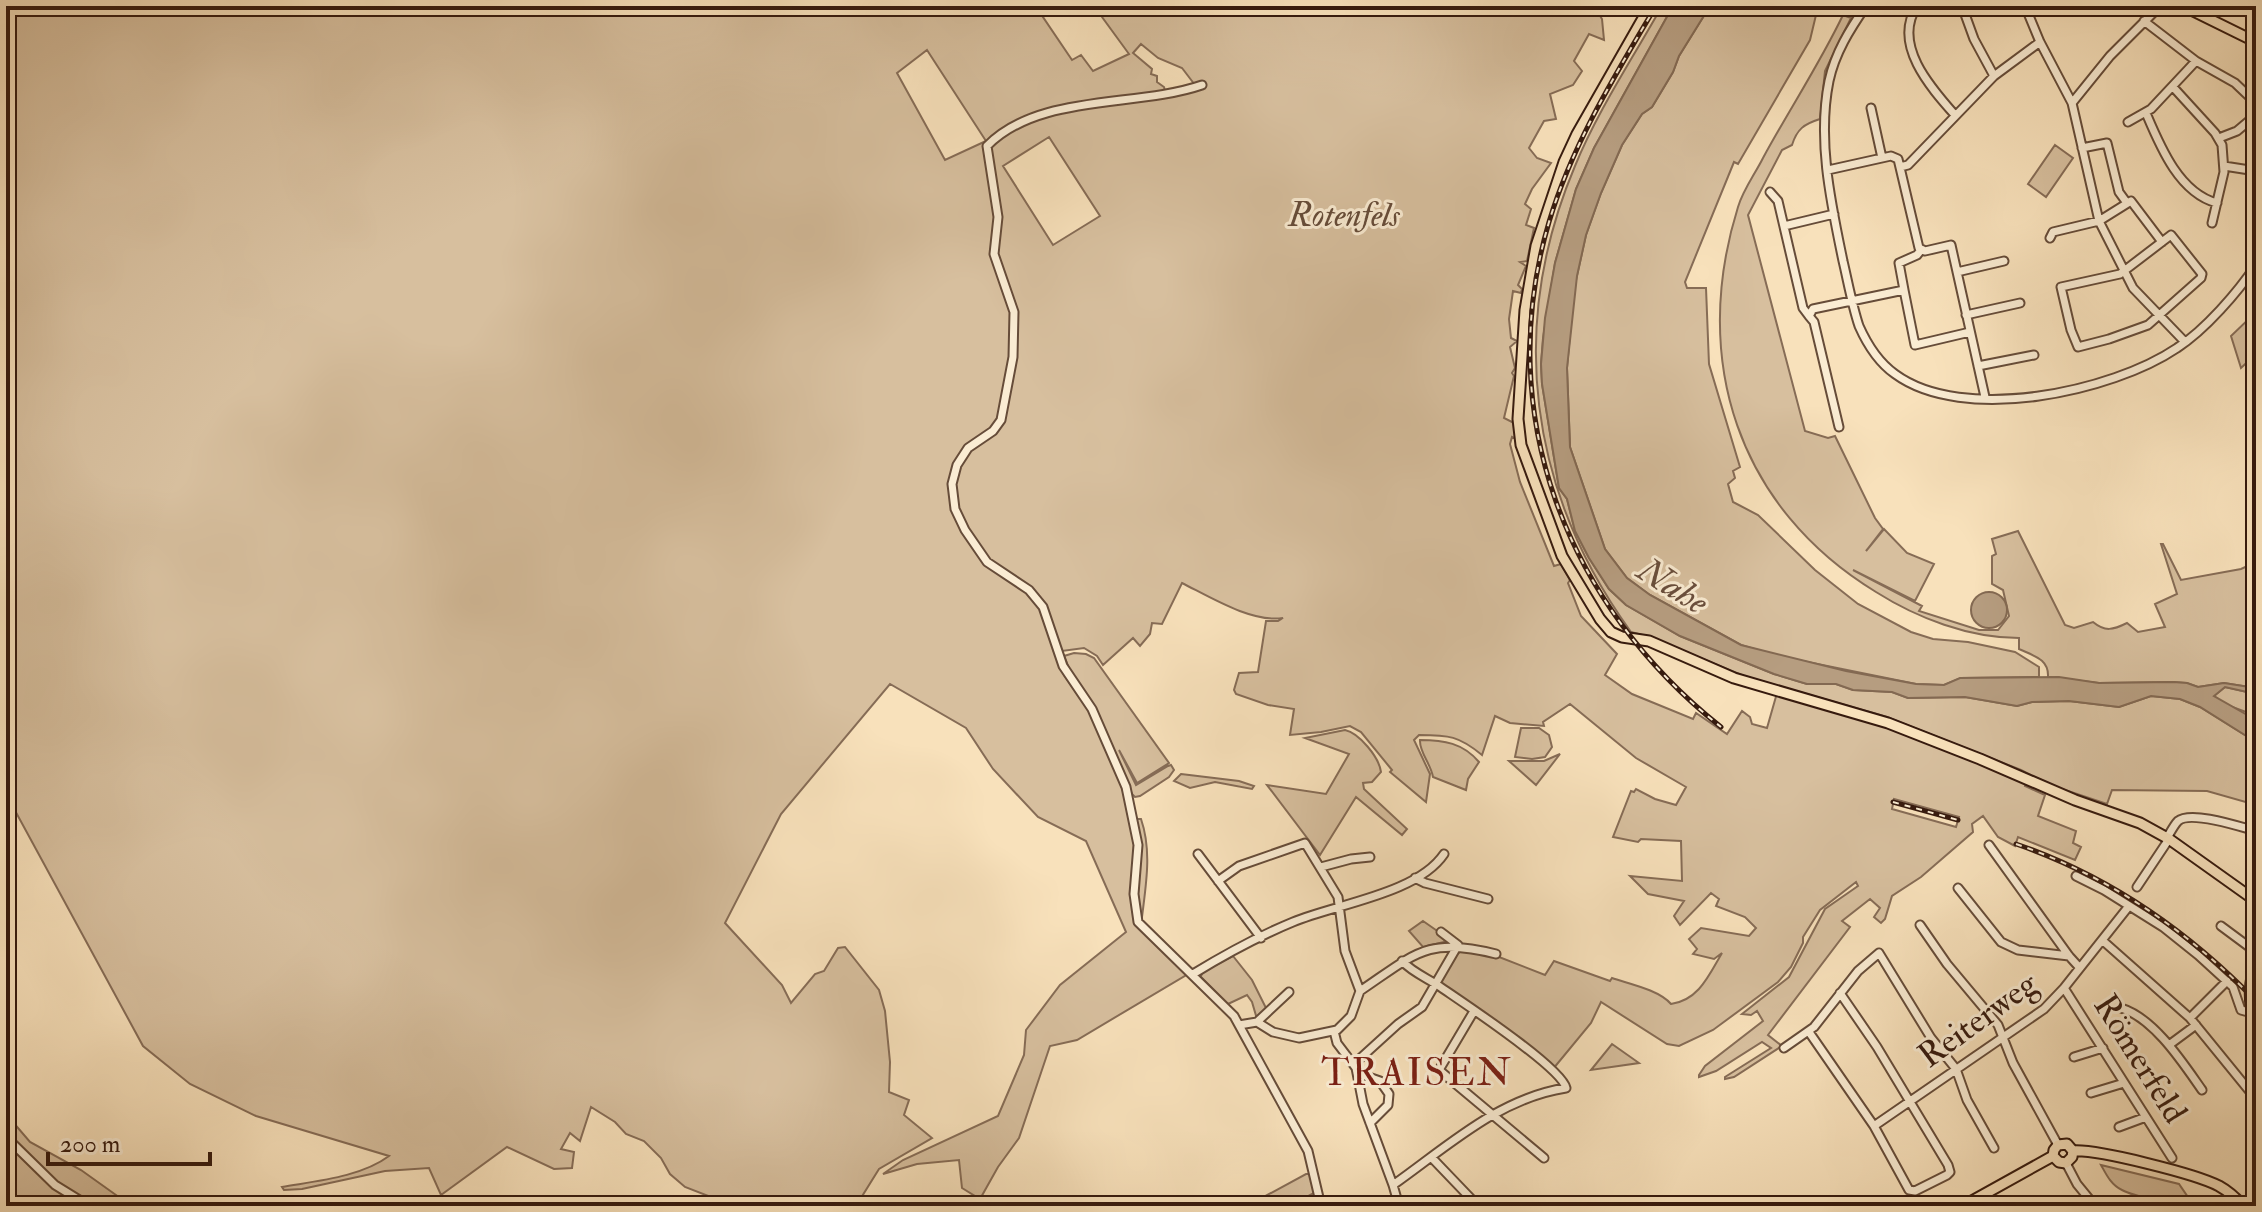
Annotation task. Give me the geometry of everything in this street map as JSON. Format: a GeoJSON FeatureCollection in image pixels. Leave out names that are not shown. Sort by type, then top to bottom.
{"type":"FeatureCollection","features":[{"type":"Feature","properties":{"kind":"main road"},"geometry":{"type":"LineString","coordinates":[[1650,6],[1577,134],[1546,212],[1528,282],[1519,389],[1521,445],[1572,575],[1600,619],[1616,635],[1649,641],[1734,678],[1888,723],[2140,823],[2168,838],[2256,901]]}},
{"type":"Feature","properties":{"kind":"main road"},"geometry":{"type":"LineString","coordinates":[[2183,6],[2256,42]]}},
{"type":"Feature","properties":{"kind":"main road"},"geometry":{"type":"LineString","coordinates":[[2254,1017],[2252,972],[2256,961]]}},
{"type":"Feature","properties":{"kind":"main road"},"geometry":{"type":"LineString","coordinates":[[2053,1156],[2058,1145],[2067,1144],[2073,1151],[2096,1152],[2212,1183],[2243,1206]]}},
{"type":"Feature","properties":{"kind":"main road"},"geometry":{"type":"LineString","coordinates":[[2053,1156],[2059,1162],[2066,1163],[2073,1151]]}},
{"type":"Feature","properties":{"kind":"main road"},"geometry":{"type":"LineString","coordinates":[[1963,1206],[2053,1156]]}},
{"type":"Feature","properties":{"kind":"street"},"geometry":{"type":"LineString","coordinates":[[1866,6],[1843,42],[1832,67],[1825,110],[1828,170],[1852,301],[1867,342],[1883,364],[1895,374],[1935,392],[1985,397],[2038,396],[2084,387],[2136,370],[2185,342],[2243,283],[2256,265]]}},
{"type":"Feature","properties":{"kind":"street"},"geometry":{"type":"LineString","coordinates":[[1917,6],[1908,31],[1913,54],[1934,90],[1955,115]]}},
{"type":"Feature","properties":{"kind":"street"},"geometry":{"type":"LineString","coordinates":[[1962,6],[1974,39],[1994,76]]}},
{"type":"Feature","properties":{"kind":"street"},"geometry":{"type":"LineString","coordinates":[[2025,6],[2072,103],[2099,221],[2133,288],[2185,342]]}},
{"type":"Feature","properties":{"kind":"street"},"geometry":{"type":"LineString","coordinates":[[2072,103],[2110,56],[2160,6]]}},
{"type":"Feature","properties":{"kind":"street"},"geometry":{"type":"LineString","coordinates":[[2144,21],[2196,61],[2235,83],[2256,103]]}},
{"type":"Feature","properties":{"kind":"street"},"geometry":{"type":"LineString","coordinates":[[1900,167],[1908,165],[1994,76],[2040,42]]}},
{"type":"Feature","properties":{"kind":"street"},"geometry":{"type":"LineString","coordinates":[[2128,122],[2146,113],[2196,61]]}},
{"type":"Feature","properties":{"kind":"street"},"geometry":{"type":"LineString","coordinates":[[1202,85],[1169,95],[1041,113],[987,146],[998,217],[993,250],[1014,312],[1012,370],[1003,416],[996,427],[972,443],[960,459],[953,477],[954,504],[965,530],[984,559],[1029,590],[1043,607],[1061,660],[1092,709],[1126,787],[1138,845],[1134,894],[1138,922],[1232,1014],[1308,1151],[1321,1206]]}},
{"type":"Feature","properties":{"kind":"street"},"geometry":{"type":"LineString","coordinates":[[2173,87],[2219,138],[2224,166],[2212,223]]}},
{"type":"Feature","properties":{"kind":"street"},"geometry":{"type":"LineString","coordinates":[[1871,108],[1882,158]]}},
{"type":"Feature","properties":{"kind":"street"},"geometry":{"type":"LineString","coordinates":[[2146,113],[2174,168],[2199,194],[2217,203]]}},
{"type":"Feature","properties":{"kind":"street"},"geometry":{"type":"LineString","coordinates":[[2219,138],[2237,131],[2256,115]]}},
{"type":"Feature","properties":{"kind":"street"},"geometry":{"type":"LineString","coordinates":[[2082,148],[2107,143],[2119,192],[2127,203]]}},
{"type":"Feature","properties":{"kind":"street"},"geometry":{"type":"LineString","coordinates":[[1828,170],[1896,157],[1921,250]]}},
{"type":"Feature","properties":{"kind":"street"},"geometry":{"type":"LineString","coordinates":[[2224,166],[2256,171]]}},
{"type":"Feature","properties":{"kind":"street"},"geometry":{"type":"LineString","coordinates":[[1770,192],[1778,201],[1803,308],[1814,322],[1839,427]]}},
{"type":"Feature","properties":{"kind":"street"},"geometry":{"type":"LineString","coordinates":[[2050,238],[2053,232],[2099,221],[2127,203],[2134,203],[2162,242]]}},
{"type":"Feature","properties":{"kind":"street"},"geometry":{"type":"LineString","coordinates":[[1784,226],[1834,214]]}},
{"type":"Feature","properties":{"kind":"street"},"geometry":{"type":"LineString","coordinates":[[2171,235],[2202,274],[2201,278],[2148,325],[2081,347],[2076,345],[2061,287],[2114,277],[2162,242],[2171,235]]}},
{"type":"Feature","properties":{"kind":"street"},"geometry":{"type":"LineString","coordinates":[[1970,332],[1915,345],[1899,263],[1921,250],[1951,245],[1985,397]]}},
{"type":"Feature","properties":{"kind":"street"},"geometry":{"type":"LineString","coordinates":[[1957,272],[2004,261]]}},
{"type":"Feature","properties":{"kind":"street"},"geometry":{"type":"LineString","coordinates":[[1809,316],[1813,309],[1904,290]]}},
{"type":"Feature","properties":{"kind":"street"},"geometry":{"type":"LineString","coordinates":[[1966,315],[2020,303]]}},
{"type":"Feature","properties":{"kind":"street"},"geometry":{"type":"LineString","coordinates":[[1978,366],[2034,355]]}},
{"type":"Feature","properties":{"kind":"street"},"geometry":{"type":"LineString","coordinates":[[2137,887],[2178,821],[2184,818],[2211,820],[2256,831]]}},
{"type":"Feature","properties":{"kind":"street"},"geometry":{"type":"LineString","coordinates":[[1218,881],[1239,866],[1305,843],[1336,893],[1345,951],[1360,991]]}},
{"type":"Feature","properties":{"kind":"street"},"geometry":{"type":"LineString","coordinates":[[1989,845],[2079,967]]}},
{"type":"Feature","properties":{"kind":"street"},"geometry":{"type":"LineString","coordinates":[[1198,854],[1261,938]]}},
{"type":"Feature","properties":{"kind":"street"},"geometry":{"type":"LineString","coordinates":[[1193,974],[1294,922],[1396,889],[1444,854]]}},
{"type":"Feature","properties":{"kind":"street"},"geometry":{"type":"LineString","coordinates":[[1321,867],[1370,857]]}},
{"type":"Feature","properties":{"kind":"street"},"geometry":{"type":"LineString","coordinates":[[2076,876],[2163,927],[2227,981],[2235,990],[2241,1010],[2254,1017]]}},
{"type":"Feature","properties":{"kind":"street"},"geometry":{"type":"LineString","coordinates":[[1415,878],[1488,899]]}},
{"type":"Feature","properties":{"kind":"street"},"geometry":{"type":"LineString","coordinates":[[1958,888],[2001,942],[2018,950],[2069,956]]}},
{"type":"Feature","properties":{"kind":"street","name":"Reiterweg"},"geometry":{"type":"LineString","coordinates":[[1874,1126],[2044,1009],[2129,906]]}},
{"type":"Feature","properties":{"kind":"street"},"geometry":{"type":"LineString","coordinates":[[1920,925],[1947,964],[1987,1010],[2004,1037],[2013,1063],[2058,1145]]}},
{"type":"Feature","properties":{"kind":"street"},"geometry":{"type":"LineString","coordinates":[[2221,926],[2256,952]]}},
{"type":"Feature","properties":{"kind":"street"},"geometry":{"type":"LineString","coordinates":[[1441,932],[1458,945]]}},
{"type":"Feature","properties":{"kind":"street"},"geometry":{"type":"LineString","coordinates":[[2102,940],[2193,1021],[2256,1099]]}},
{"type":"Feature","properties":{"kind":"street"},"geometry":{"type":"LineString","coordinates":[[1354,1064],[1422,1007],[1458,945]]}},
{"type":"Feature","properties":{"kind":"street"},"geometry":{"type":"LineString","coordinates":[[1257,1022],[1273,1032],[1299,1038],[1334,1031],[1351,1016],[1360,991],[1402,961],[1431,949],[1458,945],[1496,954]]}},
{"type":"Feature","properties":{"kind":"street"},"geometry":{"type":"LineString","coordinates":[[1784,1048],[1809,1032],[1858,971],[1879,953],[1931,1038],[1956,1069],[1967,1100],[1994,1148]]}},
{"type":"Feature","properties":{"kind":"street"},"geometry":{"type":"LineString","coordinates":[[1393,1185],[1463,1133],[1495,1115],[1534,1096],[1566,1088],[1553,1071],[1402,961]]}},
{"type":"Feature","properties":{"kind":"street"},"geometry":{"type":"LineString","coordinates":[[2169,1045],[2227,981]]}},
{"type":"Feature","properties":{"kind":"street","name":"Römerfeld"},"geometry":{"type":"LineString","coordinates":[[2064,988],[2172,1158]]}},
{"type":"Feature","properties":{"kind":"street"},"geometry":{"type":"LineString","coordinates":[[1239,1025],[1257,1022],[1289,992]]}},
{"type":"Feature","properties":{"kind":"street"},"geometry":{"type":"LineString","coordinates":[[1809,1032],[1874,1126],[1907,1187],[1915,1191],[1950,1172],[1877,1047],[1840,993]]}},
{"type":"Feature","properties":{"kind":"street"},"geometry":{"type":"LineString","coordinates":[[2121,1008],[2141,1020],[2169,1045],[2202,1090]]}},
{"type":"Feature","properties":{"kind":"street"},"geometry":{"type":"LineString","coordinates":[[1474,1011],[1439,1070],[1544,1158]]}},
{"type":"Feature","properties":{"kind":"street"},"geometry":{"type":"LineString","coordinates":[[1334,1031],[1337,1043],[1354,1064],[1360,1095],[1399,1206]]}},
{"type":"Feature","properties":{"kind":"street"},"geometry":{"type":"LineString","coordinates":[[2074,1057],[2103,1048]]}},
{"type":"Feature","properties":{"kind":"street"},"geometry":{"type":"LineString","coordinates":[[1357,1073],[1380,1081],[1389,1094],[1388,1105],[1370,1123]]}},
{"type":"Feature","properties":{"kind":"street"},"geometry":{"type":"LineString","coordinates":[[2091,1093],[2124,1083]]}},
{"type":"Feature","properties":{"kind":"street"},"geometry":{"type":"LineString","coordinates":[[2119,1127],[2146,1117]]}},
{"type":"Feature","properties":{"kind":"street"},"geometry":{"type":"LineString","coordinates":[[6,1137],[55,1185],[89,1206]]}},
{"type":"Feature","properties":{"kind":"street"},"geometry":{"type":"LineString","coordinates":[[1432,1158],[1478,1206]]}},
{"type":"Feature","properties":{"kind":"street"},"geometry":{"type":"LineString","coordinates":[[2066,1163],[2077,1184],[2095,1206]]}},
{"type":"Feature","properties":{"kind":"green space","name":"Rotenfels"},"geometry":{"type":"Polygon","coordinates":[[[6,6],[1054,6],[1043,17],[1072,60],[1081,55],[1093,71],[1129,54],[1094,6],[1594,6],[1602,19],[1604,40],[1589,34],[1574,61],[1582,71],[1573,85],[1550,94],[1556,119],[1544,121],[1529,148],[1537,158],[1551,163],[1525,204],[1531,209],[1526,225],[1534,228],[1527,261],[1520,262],[1526,266],[1518,285],[1521,293],[1513,291],[1509,319],[1511,338],[1517,341],[1510,347],[1515,368],[1504,418],[1514,423],[1516,439],[1512,437],[1510,444],[1520,482],[1554,566],[1561,564],[1570,580],[1568,583],[1581,616],[1617,654],[1605,675],[1632,694],[1693,719],[1696,713],[1727,734],[1742,711],[1750,717],[1752,724],[1767,728],[1777,693],[1889,727],[2026,783],[2025,786],[2045,795],[2038,816],[2076,831],[2073,843],[2081,847],[2075,860],[2018,837],[2015,846],[1998,837],[1983,816],[1972,824],[1973,832],[1921,877],[1892,896],[1881,923],[1874,917],[1880,908],[1870,899],[1842,921],[1850,927],[1768,1035],[1782,1046],[1734,1077],[1725,1079],[1771,1048],[1762,1042],[1716,1071],[1699,1075],[1705,1066],[1763,1021],[1757,1011],[1751,1015],[1742,1014],[1789,977],[1825,909],[1858,886],[1856,882],[1820,910],[1803,937],[1791,967],[1778,982],[1713,1030],[1679,1046],[1667,1044],[1601,1002],[1591,1023],[1553,1069],[1440,983],[1456,955],[1464,949],[1494,955],[1545,975],[1554,961],[1610,981],[1612,978],[1644,988],[1671,1004],[1681,1002],[1696,992],[1722,953],[1714,959],[1693,954],[1697,949],[1689,939],[1701,928],[1749,936],[1756,928],[1745,917],[1716,906],[1719,899],[1711,893],[1680,925],[1674,916],[1684,901],[1648,894],[1630,876],[1682,881],[1681,841],[1641,839],[1638,842],[1613,837],[1631,791],[1636,789],[1676,805],[1686,787],[1636,758],[1570,704],[1543,722],[1544,726],[1510,723],[1495,716],[1482,755],[1453,738],[1419,735],[1414,740],[1430,774],[1426,802],[1390,772],[1392,770],[1361,732],[1350,726],[1290,735],[1294,709],[1268,705],[1236,694],[1234,690],[1239,673],[1258,672],[1266,621],[1283,618],[1271,619],[1245,613],[1182,583],[1162,624],[1152,623],[1150,634],[1140,646],[1133,638],[1103,665],[1097,656],[1084,648],[1054,652],[1064,675],[1091,714],[1117,770],[1136,850],[1132,909],[1136,925],[1188,974],[1077,1040],[1050,1046],[1019,1138],[980,1199],[962,1188],[959,1160],[917,1164],[883,1174],[903,1160],[998,1116],[1024,1055],[1026,1030],[1060,985],[1126,932],[1086,841],[1038,817],[993,769],[966,728],[890,684],[781,814],[725,923],[782,985],[791,1003],[815,974],[824,971],[838,948],[845,947],[879,990],[885,1011],[890,1062],[889,1092],[909,1100],[904,1115],[932,1138],[879,1169],[861,1198],[863,1206],[706,1206],[711,1197],[685,1187],[670,1174],[661,1158],[644,1141],[626,1134],[615,1122],[591,1107],[580,1141],[570,1133],[561,1149],[574,1152],[572,1168],[554,1169],[507,1147],[441,1195],[429,1168],[385,1171],[284,1190],[282,1187],[365,1169],[389,1156],[256,1116],[190,1084],[143,1046],[6,794],[6,6]],[[1141,44],[1133,53],[1152,69],[1151,74],[1157,76],[1157,82],[1165,91],[1195,85],[1182,68],[1158,58],[1141,44]],[[927,50],[897,73],[945,160],[986,141],[927,50]],[[1049,137],[1003,166],[1053,245],[1100,216],[1049,137]],[[1894,799],[1892,809],[1956,827],[1959,817],[1894,799]]]}},
{"type":"Feature","properties":{"kind":"green space"},"geometry":{"type":"Polygon","coordinates":[[[1662,6],[1673,6],[1594,148],[1576,189],[1555,263],[1543,338],[1542,384],[1559,488],[1567,499],[1575,531],[1609,589],[1626,605],[1680,636],[1807,684],[1836,684],[1853,690],[1892,692],[1908,698],[1965,697],[2017,706],[2032,702],[2069,701],[2119,707],[2151,696],[2180,699],[2200,707],[2256,742],[2256,805],[2207,791],[2112,790],[2107,804],[2050,785],[2021,770],[1887,717],[1744,676],[1631,632],[1597,578],[1570,522],[1551,465],[1539,406],[1536,347],[1541,287],[1554,226],[1575,166],[1605,104],[1662,6]]]}},
{"type":"Feature","properties":{"kind":"green space"},"geometry":{"type":"Polygon","coordinates":[[[1710,6],[1803,6],[1816,15],[1810,40],[1738,164],[1734,162],[1685,282],[1687,288],[1706,288],[1709,364],[1740,467],[1733,471],[1735,478],[1728,484],[1733,502],[1758,515],[1815,570],[1858,604],[1911,632],[1933,639],[1968,642],[2015,652],[2039,667],[2039,677],[1961,678],[1944,685],[1916,684],[1778,656],[1741,645],[1650,595],[1627,578],[1605,549],[1570,447],[1567,368],[1574,289],[1586,235],[1622,145],[1642,114],[1652,107],[1710,6]]]}},
{"type":"Feature","properties":{"kind":"green space"},"geometry":{"type":"Polygon","coordinates":[[[1843,15],[1851,18],[1825,71],[1820,119],[1802,128],[1792,145],[1782,150],[1748,215],[1805,431],[1828,438],[1835,436],[1883,529],[1866,551],[1884,529],[1907,553],[1934,564],[1915,601],[1853,570],[1922,606],[1919,611],[1979,630],[1998,630],[2009,616],[2003,590],[1992,584],[1992,556],[1996,554],[1992,539],[2018,531],[2065,625],[2074,628],[2093,622],[2109,629],[2127,623],[2138,632],[2165,627],[2155,604],[2177,594],[2161,544],[2181,580],[2241,569],[2256,562],[2256,688],[2224,683],[2198,687],[2173,682],[2099,683],[2048,677],[2043,662],[2019,649],[2019,638],[1981,634],[1944,625],[1876,592],[1828,558],[1789,518],[1759,474],[1737,425],[1724,374],[1720,320],[1724,264],[1743,194],[1843,15]]]}},
{"type":"Feature","properties":{"kind":"green space"},"geometry":{"type":"Polygon","coordinates":[[[2055,145],[2073,158],[2046,197],[2028,184],[2055,145]]]}},
{"type":"Feature","properties":{"kind":"green space"},"geometry":{"type":"Polygon","coordinates":[[[2256,312],[2256,354],[2241,368],[2231,336],[2256,312]]]}},
{"type":"Feature","properties":{"kind":"green space"},"geometry":{"type":"Polygon","coordinates":[[[1074,653],[1094,658],[1169,763],[1137,783],[1119,750],[1136,785],[1168,766],[1171,765],[1174,770],[1169,777],[1140,796],[1132,794],[1096,710],[1071,673],[1064,656],[1074,653]]]}},
{"type":"Feature","properties":{"kind":"green space"},"geometry":{"type":"Polygon","coordinates":[[[2225,687],[2256,694],[2256,708],[2246,712],[2224,704],[2214,696],[2225,687]]]}},
{"type":"Feature","properties":{"kind":"green space"},"geometry":{"type":"Polygon","coordinates":[[[1521,728],[1539,728],[1549,735],[1552,747],[1545,757],[1515,757],[1521,728]]]}},
{"type":"Feature","properties":{"kind":"green space"},"geometry":{"type":"Polygon","coordinates":[[[1345,730],[1362,741],[1381,772],[1372,782],[1363,783],[1364,789],[1407,829],[1402,835],[1356,797],[1320,855],[1267,785],[1326,794],[1349,754],[1305,738],[1345,730]]]}},
{"type":"Feature","properties":{"kind":"green space"},"geometry":{"type":"Polygon","coordinates":[[[1420,740],[1452,744],[1479,762],[1468,779],[1466,790],[1433,777],[1420,740]]]}},
{"type":"Feature","properties":{"kind":"green space"},"geometry":{"type":"Polygon","coordinates":[[[1560,754],[1536,785],[1509,761],[1544,761],[1560,754]]]}},
{"type":"Feature","properties":{"kind":"green space"},"geometry":{"type":"Polygon","coordinates":[[[1181,774],[1239,781],[1254,786],[1252,789],[1215,782],[1190,788],[1174,781],[1181,774]]]}},
{"type":"Feature","properties":{"kind":"green space"},"geometry":{"type":"Polygon","coordinates":[[[1136,819],[1141,819],[1147,855],[1140,918],[1140,852],[1136,819]]]}},
{"type":"Feature","properties":{"kind":"green space"},"geometry":{"type":"Polygon","coordinates":[[[1423,921],[1446,937],[1444,942],[1423,947],[1409,931],[1423,921]]]}},
{"type":"Feature","properties":{"kind":"green space"},"geometry":{"type":"Polygon","coordinates":[[[1233,956],[1252,980],[1267,1010],[1257,1019],[1247,995],[1228,1004],[1201,977],[1202,972],[1233,956]]]}},
{"type":"Feature","properties":{"kind":"green space"},"geometry":{"type":"Polygon","coordinates":[[[1612,1044],[1639,1063],[1591,1070],[1612,1044]]]}},
{"type":"Feature","properties":{"kind":"green space"},"geometry":{"type":"Polygon","coordinates":[[[6,1114],[30,1142],[81,1170],[123,1200],[120,1206],[6,1206],[6,1114]]]}},
{"type":"Feature","properties":{"kind":"green space"},"geometry":{"type":"Polygon","coordinates":[[[2101,1165],[2179,1184],[2194,1206],[2157,1201],[2122,1190],[2112,1182],[2101,1165]]]}},
{"type":"Feature","properties":{"kind":"green space"},"geometry":{"type":"Polygon","coordinates":[[[1310,1174],[1314,1193],[1290,1206],[1247,1206],[1310,1174]]]}},
{"type":"Feature","properties":{"kind":"shaded area"},"geometry":{"type":"Polygon","coordinates":[[[1673,6],[1710,6],[1652,107],[1642,114],[1622,145],[1601,193],[1586,235],[1577,276],[1567,368],[1570,447],[1605,549],[1627,578],[1650,595],[1741,645],[1846,671],[1916,684],[1944,685],[1960,678],[2059,677],[2099,683],[2173,682],[2198,687],[2224,683],[2256,688],[2256,694],[2225,687],[2214,696],[2256,720],[2256,742],[2200,707],[2180,699],[2151,696],[2119,707],[2069,701],[2032,702],[2017,706],[1965,697],[1908,698],[1892,692],[1853,690],[1836,684],[1807,684],[1680,636],[1626,605],[1609,589],[1575,531],[1567,499],[1559,488],[1542,384],[1545,318],[1555,263],[1576,189],[1594,148],[1673,6]]]}},
{"type":"Feature","properties":{"kind":"shaded area"},"geometry":{"type":"Polygon","coordinates":[[[1989,592],[2001,598],[2007,610],[2001,622],[1989,628],[1977,622],[1971,610],[1977,598],[1989,592]]]}},
{"type":"Feature","properties":{"kind":"railway"},"geometry":{"type":"LineString","coordinates":[[1656,6],[1596,111],[1559,193],[1549,222],[1534,294],[1530,365],[1538,434],[1556,501],[1584,564],[1621,624],[1667,678],[1721,727]]}},
{"type":"Feature","properties":{"kind":"railway"},"geometry":{"type":"LineString","coordinates":[[1893,802],[1958,820]]}},
{"type":"Feature","properties":{"kind":"railway"},"geometry":{"type":"LineString","coordinates":[[2016,844],[2083,872],[2145,908],[2203,951],[2256,1001]]}},
{"type":"Feature","properties":{"kind":"district","name":"TRAISEN"},"geometry":{"type":"Point","coordinates":[1417,1073]}},
{"type":"Feature","properties":{"kind":"water label","name":"Nahe"},"geometry":{"type":"Point","coordinates":[1673,586]}}]}
